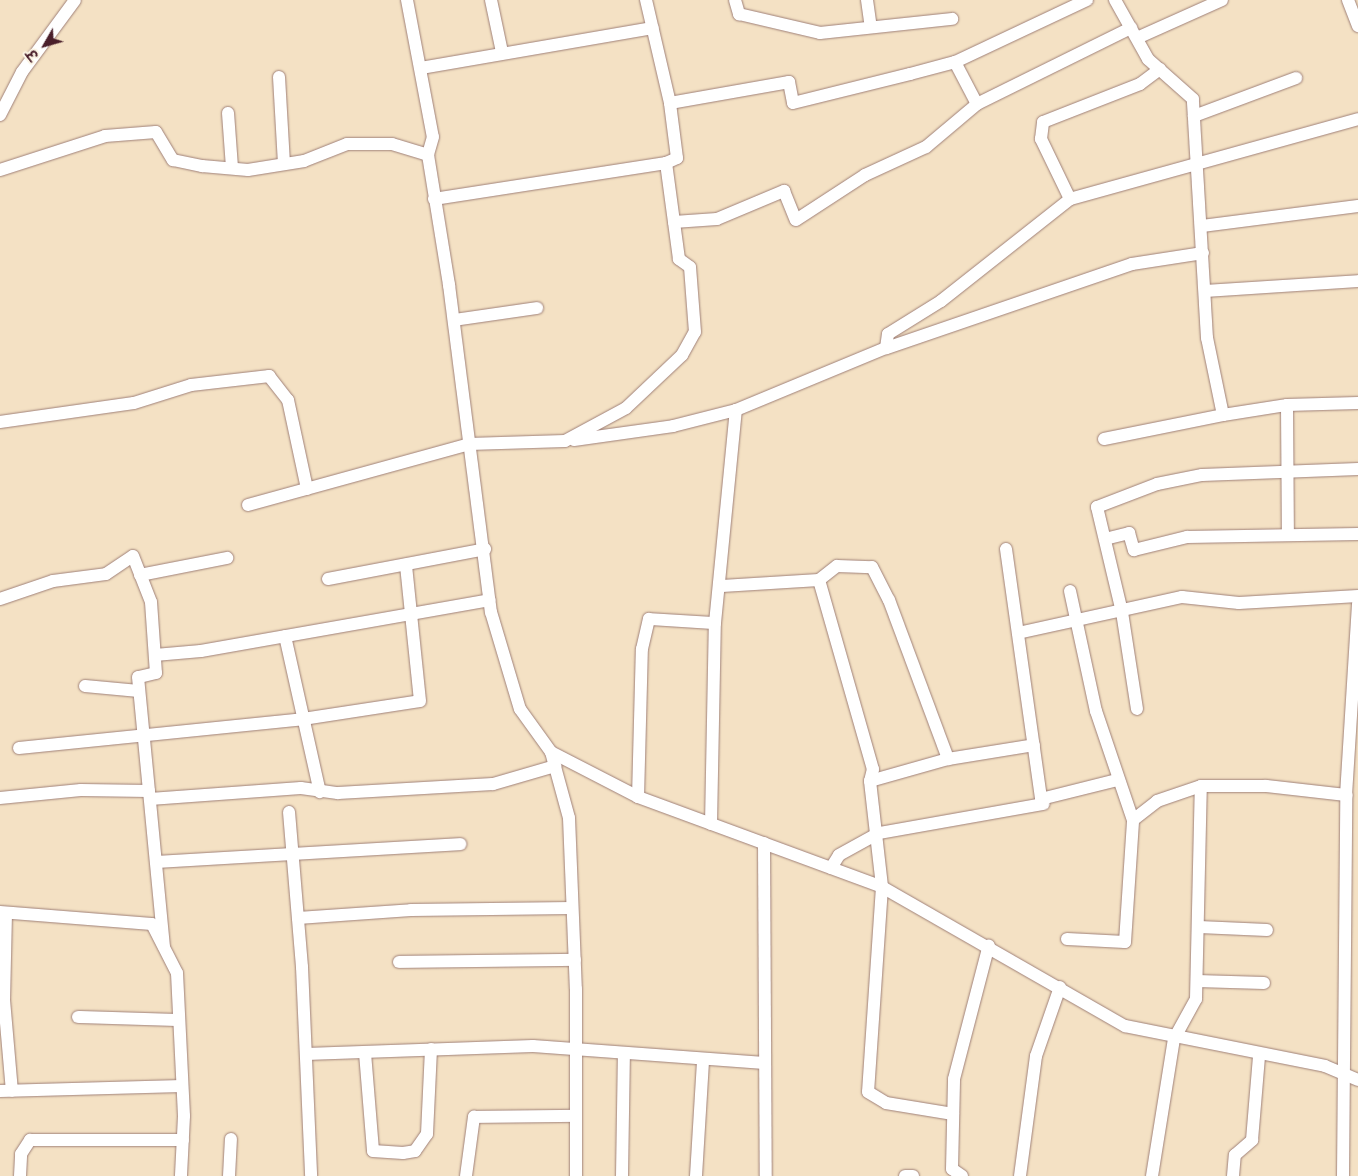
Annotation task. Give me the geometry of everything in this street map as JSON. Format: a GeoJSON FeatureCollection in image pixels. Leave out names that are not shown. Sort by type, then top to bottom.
{"type":"FeatureCollection","features":[{"type":"Feature","properties":{"kind":"street"},"geometry":{"type":"LineString","coordinates":[[0,115],[22,72],[75,0]]}},
{"type":"Feature","properties":{"kind":"street"},"geometry":{"type":"LineString","coordinates":[[407,0],[433,137],[428,155],[454,320],[469,444],[485,549],[490,600],[520,709],[551,752],[568,818],[575,960],[576,1176]]}},
{"type":"Feature","properties":{"kind":"street"},"geometry":{"type":"LineString","coordinates":[[491,0],[502,52]]}},
{"type":"Feature","properties":{"kind":"street"},"geometry":{"type":"LineString","coordinates":[[434,199],[666,163],[677,158],[670,104],[646,0]]}},
{"type":"Feature","properties":{"kind":"street"},"geometry":{"type":"LineString","coordinates":[[735,0],[739,14],[820,33],[952,18]]}},
{"type":"Feature","properties":{"kind":"street"},"geometry":{"type":"LineString","coordinates":[[867,0],[871,27]]}},
{"type":"Feature","properties":{"kind":"street"},"geometry":{"type":"LineString","coordinates":[[670,104],[789,82],[793,103],[955,62],[1087,0]]}},
{"type":"Feature","properties":{"kind":"street"},"geometry":{"type":"LineString","coordinates":[[1115,0],[1134,33],[1160,69],[1193,99],[1202,226],[1207,338],[1223,416]]}},
{"type":"Feature","properties":{"kind":"street"},"geometry":{"type":"LineString","coordinates":[[674,222],[717,219],[784,191],[796,220],[865,175],[926,147],[977,104],[1134,33],[1222,0]]}},
{"type":"Feature","properties":{"kind":"street"},"geometry":{"type":"LineString","coordinates":[[1348,0],[1358,26]]}},
{"type":"Feature","properties":{"kind":"street"},"geometry":{"type":"LineString","coordinates":[[421,68],[502,52],[653,28]]}},
{"type":"Feature","properties":{"kind":"street"},"geometry":{"type":"LineString","coordinates":[[955,62],[977,104]]}},
{"type":"Feature","properties":{"kind":"street"},"geometry":{"type":"LineString","coordinates":[[1070,199],[1041,139],[1043,122],[1140,84],[1160,69]]}},
{"type":"Feature","properties":{"kind":"street"},"geometry":{"type":"LineString","coordinates":[[279,77],[284,164]]}},
{"type":"Feature","properties":{"kind":"street"},"geometry":{"type":"LineString","coordinates":[[1194,116],[1296,78]]}},
{"type":"Feature","properties":{"kind":"street"},"geometry":{"type":"LineString","coordinates":[[228,113],[232,168]]}},
{"type":"Feature","properties":{"kind":"street"},"geometry":{"type":"LineString","coordinates":[[886,348],[888,334],[941,301],[1070,199],[1197,161],[1358,119]]}},
{"type":"Feature","properties":{"kind":"street"},"geometry":{"type":"LineString","coordinates":[[0,170],[105,136],[156,132],[173,160],[232,168],[304,161],[347,144],[392,144],[428,155]]}},
{"type":"Feature","properties":{"kind":"street"},"geometry":{"type":"LineString","coordinates":[[565,441],[626,408],[682,355],[695,332],[690,267],[679,259],[666,163]]}},
{"type":"Feature","properties":{"kind":"street"},"geometry":{"type":"LineString","coordinates":[[1202,226],[1358,206]]}},
{"type":"Feature","properties":{"kind":"street"},"geometry":{"type":"LineString","coordinates":[[248,505],[469,444],[565,441],[673,426],[736,410],[886,348],[1132,264],[1203,253]]}},
{"type":"Feature","properties":{"kind":"street"},"geometry":{"type":"LineString","coordinates":[[1205,291],[1358,281]]}},
{"type":"Feature","properties":{"kind":"street"},"geometry":{"type":"LineString","coordinates":[[454,320],[537,308]]}},
{"type":"Feature","properties":{"kind":"street"},"geometry":{"type":"LineString","coordinates":[[0,422],[134,403],[191,385],[269,376],[288,400],[307,488]]}},
{"type":"Feature","properties":{"kind":"street"},"geometry":{"type":"LineString","coordinates":[[1104,439],[1287,405],[1358,403]]}},
{"type":"Feature","properties":{"kind":"street"},"geometry":{"type":"LineString","coordinates":[[1287,405],[1288,535]]}},
{"type":"Feature","properties":{"kind":"street"},"geometry":{"type":"LineString","coordinates":[[711,824],[715,623],[722,586],[720,565],[736,410]]}},
{"type":"Feature","properties":{"kind":"street"},"geometry":{"type":"LineString","coordinates":[[1137,709],[1122,612],[1097,506],[1148,488],[1202,474],[1358,469]]}},
{"type":"Feature","properties":{"kind":"street"},"geometry":{"type":"LineString","coordinates":[[1105,539],[1129,534],[1134,550],[1187,537],[1358,534]]}},
{"type":"Feature","properties":{"kind":"street"},"geometry":{"type":"LineString","coordinates":[[328,579],[485,549]]}},
{"type":"Feature","properties":{"kind":"street"},"geometry":{"type":"LineString","coordinates":[[1006,549],[1041,799],[1116,780]]}},
{"type":"Feature","properties":{"kind":"street"},"geometry":{"type":"LineString","coordinates":[[0,599],[53,582],[106,574],[133,556],[151,602],[156,673],[138,676],[149,795],[158,862],[164,946]]}},
{"type":"Feature","properties":{"kind":"street"},"geometry":{"type":"LineString","coordinates":[[140,575],[227,558]]}},
{"type":"Feature","properties":{"kind":"street"},"geometry":{"type":"LineString","coordinates":[[722,586],[819,580],[837,566],[850,564],[872,567],[877,574],[948,759]]}},
{"type":"Feature","properties":{"kind":"street"},"geometry":{"type":"LineString","coordinates":[[20,748],[303,719],[420,701],[406,565]]}},
{"type":"Feature","properties":{"kind":"street"},"geometry":{"type":"LineString","coordinates":[[819,580],[873,769],[870,782],[879,834],[882,887],[868,1092],[872,1099],[886,1104],[953,1114]]}},
{"type":"Feature","properties":{"kind":"street"},"geometry":{"type":"LineString","coordinates":[[1067,939],[1125,942],[1133,820],[1116,780],[1070,591]]}},
{"type":"Feature","properties":{"kind":"street"},"geometry":{"type":"LineString","coordinates":[[1018,633],[1077,624],[1182,597],[1239,603],[1358,596]]}},
{"type":"Feature","properties":{"kind":"street"},"geometry":{"type":"LineString","coordinates":[[155,655],[285,636],[490,600]]}},
{"type":"Feature","properties":{"kind":"street"},"geometry":{"type":"LineString","coordinates":[[1343,1176],[1352,1078],[1343,1000],[1346,795],[1358,603]]}},
{"type":"Feature","properties":{"kind":"street"},"geometry":{"type":"LineString","coordinates":[[638,797],[642,649],[649,619],[715,623]]}},
{"type":"Feature","properties":{"kind":"street"},"geometry":{"type":"LineString","coordinates":[[285,636],[320,792]]}},
{"type":"Feature","properties":{"kind":"street"},"geometry":{"type":"LineString","coordinates":[[85,686],[139,691]]}},
{"type":"Feature","properties":{"kind":"street"},"geometry":{"type":"LineString","coordinates":[[870,782],[948,759],[1034,746]]}},
{"type":"Feature","properties":{"kind":"street"},"geometry":{"type":"LineString","coordinates":[[551,752],[638,797],[882,887],[988,945],[1126,1026],[1174,1039],[1258,1056],[1325,1066],[1352,1078]]}},
{"type":"Feature","properties":{"kind":"street"},"geometry":{"type":"LineString","coordinates":[[0,798],[81,790],[149,795],[302,788],[320,792],[492,784],[555,766]]}},
{"type":"Feature","properties":{"kind":"street"},"geometry":{"type":"LineString","coordinates":[[1133,820],[1157,801],[1201,786],[1266,786],[1346,795]]}},
{"type":"Feature","properties":{"kind":"street"},"geometry":{"type":"LineString","coordinates":[[1152,1176],[1174,1039],[1196,999],[1201,786]]}},
{"type":"Feature","properties":{"kind":"street"},"geometry":{"type":"LineString","coordinates":[[831,868],[839,855],[879,834],[1043,804]]}},
{"type":"Feature","properties":{"kind":"street"},"geometry":{"type":"LineString","coordinates":[[289,812],[298,918],[311,1176]]}},
{"type":"Feature","properties":{"kind":"street"},"geometry":{"type":"LineString","coordinates":[[158,862],[293,857],[334,849],[460,844]]}},
{"type":"Feature","properties":{"kind":"street"},"geometry":{"type":"LineString","coordinates":[[764,844],[766,1176]]}},
{"type":"Feature","properties":{"kind":"street"},"geometry":{"type":"LineString","coordinates":[[298,918],[411,910],[572,908]]}},
{"type":"Feature","properties":{"kind":"street"},"geometry":{"type":"LineString","coordinates":[[181,1176],[183,1140],[182,1086],[177,974],[152,924],[3,913],[2,1000],[6,1091],[182,1086]]}},
{"type":"Feature","properties":{"kind":"street"},"geometry":{"type":"LineString","coordinates":[[1199,927],[1268,930]]}},
{"type":"Feature","properties":{"kind":"street"},"geometry":{"type":"LineString","coordinates":[[962,1176],[952,1168],[956,1070],[988,945]]}},
{"type":"Feature","properties":{"kind":"street"},"geometry":{"type":"LineString","coordinates":[[400,962],[575,960]]}},
{"type":"Feature","properties":{"kind":"street"},"geometry":{"type":"LineString","coordinates":[[1197,981],[1264,983]]}},
{"type":"Feature","properties":{"kind":"street"},"geometry":{"type":"LineString","coordinates":[[1020,1176],[1036,1056],[1060,987]]}},
{"type":"Feature","properties":{"kind":"street"},"geometry":{"type":"LineString","coordinates":[[78,1016],[179,1020]]}},
{"type":"Feature","properties":{"kind":"street"},"geometry":{"type":"LineString","coordinates":[[306,1054],[430,1049],[576,1049],[703,1061],[764,1063]]}},
{"type":"Feature","properties":{"kind":"street"},"geometry":{"type":"LineString","coordinates":[[365,1053],[373,1151],[403,1153],[420,1147],[426,1134],[430,1049]]}},
{"type":"Feature","properties":{"kind":"street"},"geometry":{"type":"LineString","coordinates":[[622,1176],[624,1053]]}},
{"type":"Feature","properties":{"kind":"street"},"geometry":{"type":"LineString","coordinates":[[1233,1176],[1235,1155],[1252,1140],[1258,1056]]}},
{"type":"Feature","properties":{"kind":"street"},"geometry":{"type":"LineString","coordinates":[[696,1176],[703,1061]]}},
{"type":"Feature","properties":{"kind":"street"},"geometry":{"type":"LineString","coordinates":[[466,1176],[474,1117],[576,1116]]}},
{"type":"Feature","properties":{"kind":"street"},"geometry":{"type":"LineString","coordinates":[[229,1176],[231,1139]]}},
{"type":"Feature","properties":{"kind":"street"},"geometry":{"type":"LineString","coordinates":[[20,1176],[21,1154],[30,1140],[183,1140]]}},
{"type":"Feature","properties":{"kind":"street"},"geometry":{"type":"LineString","coordinates":[[905,1176],[913,1176]]}}]}
